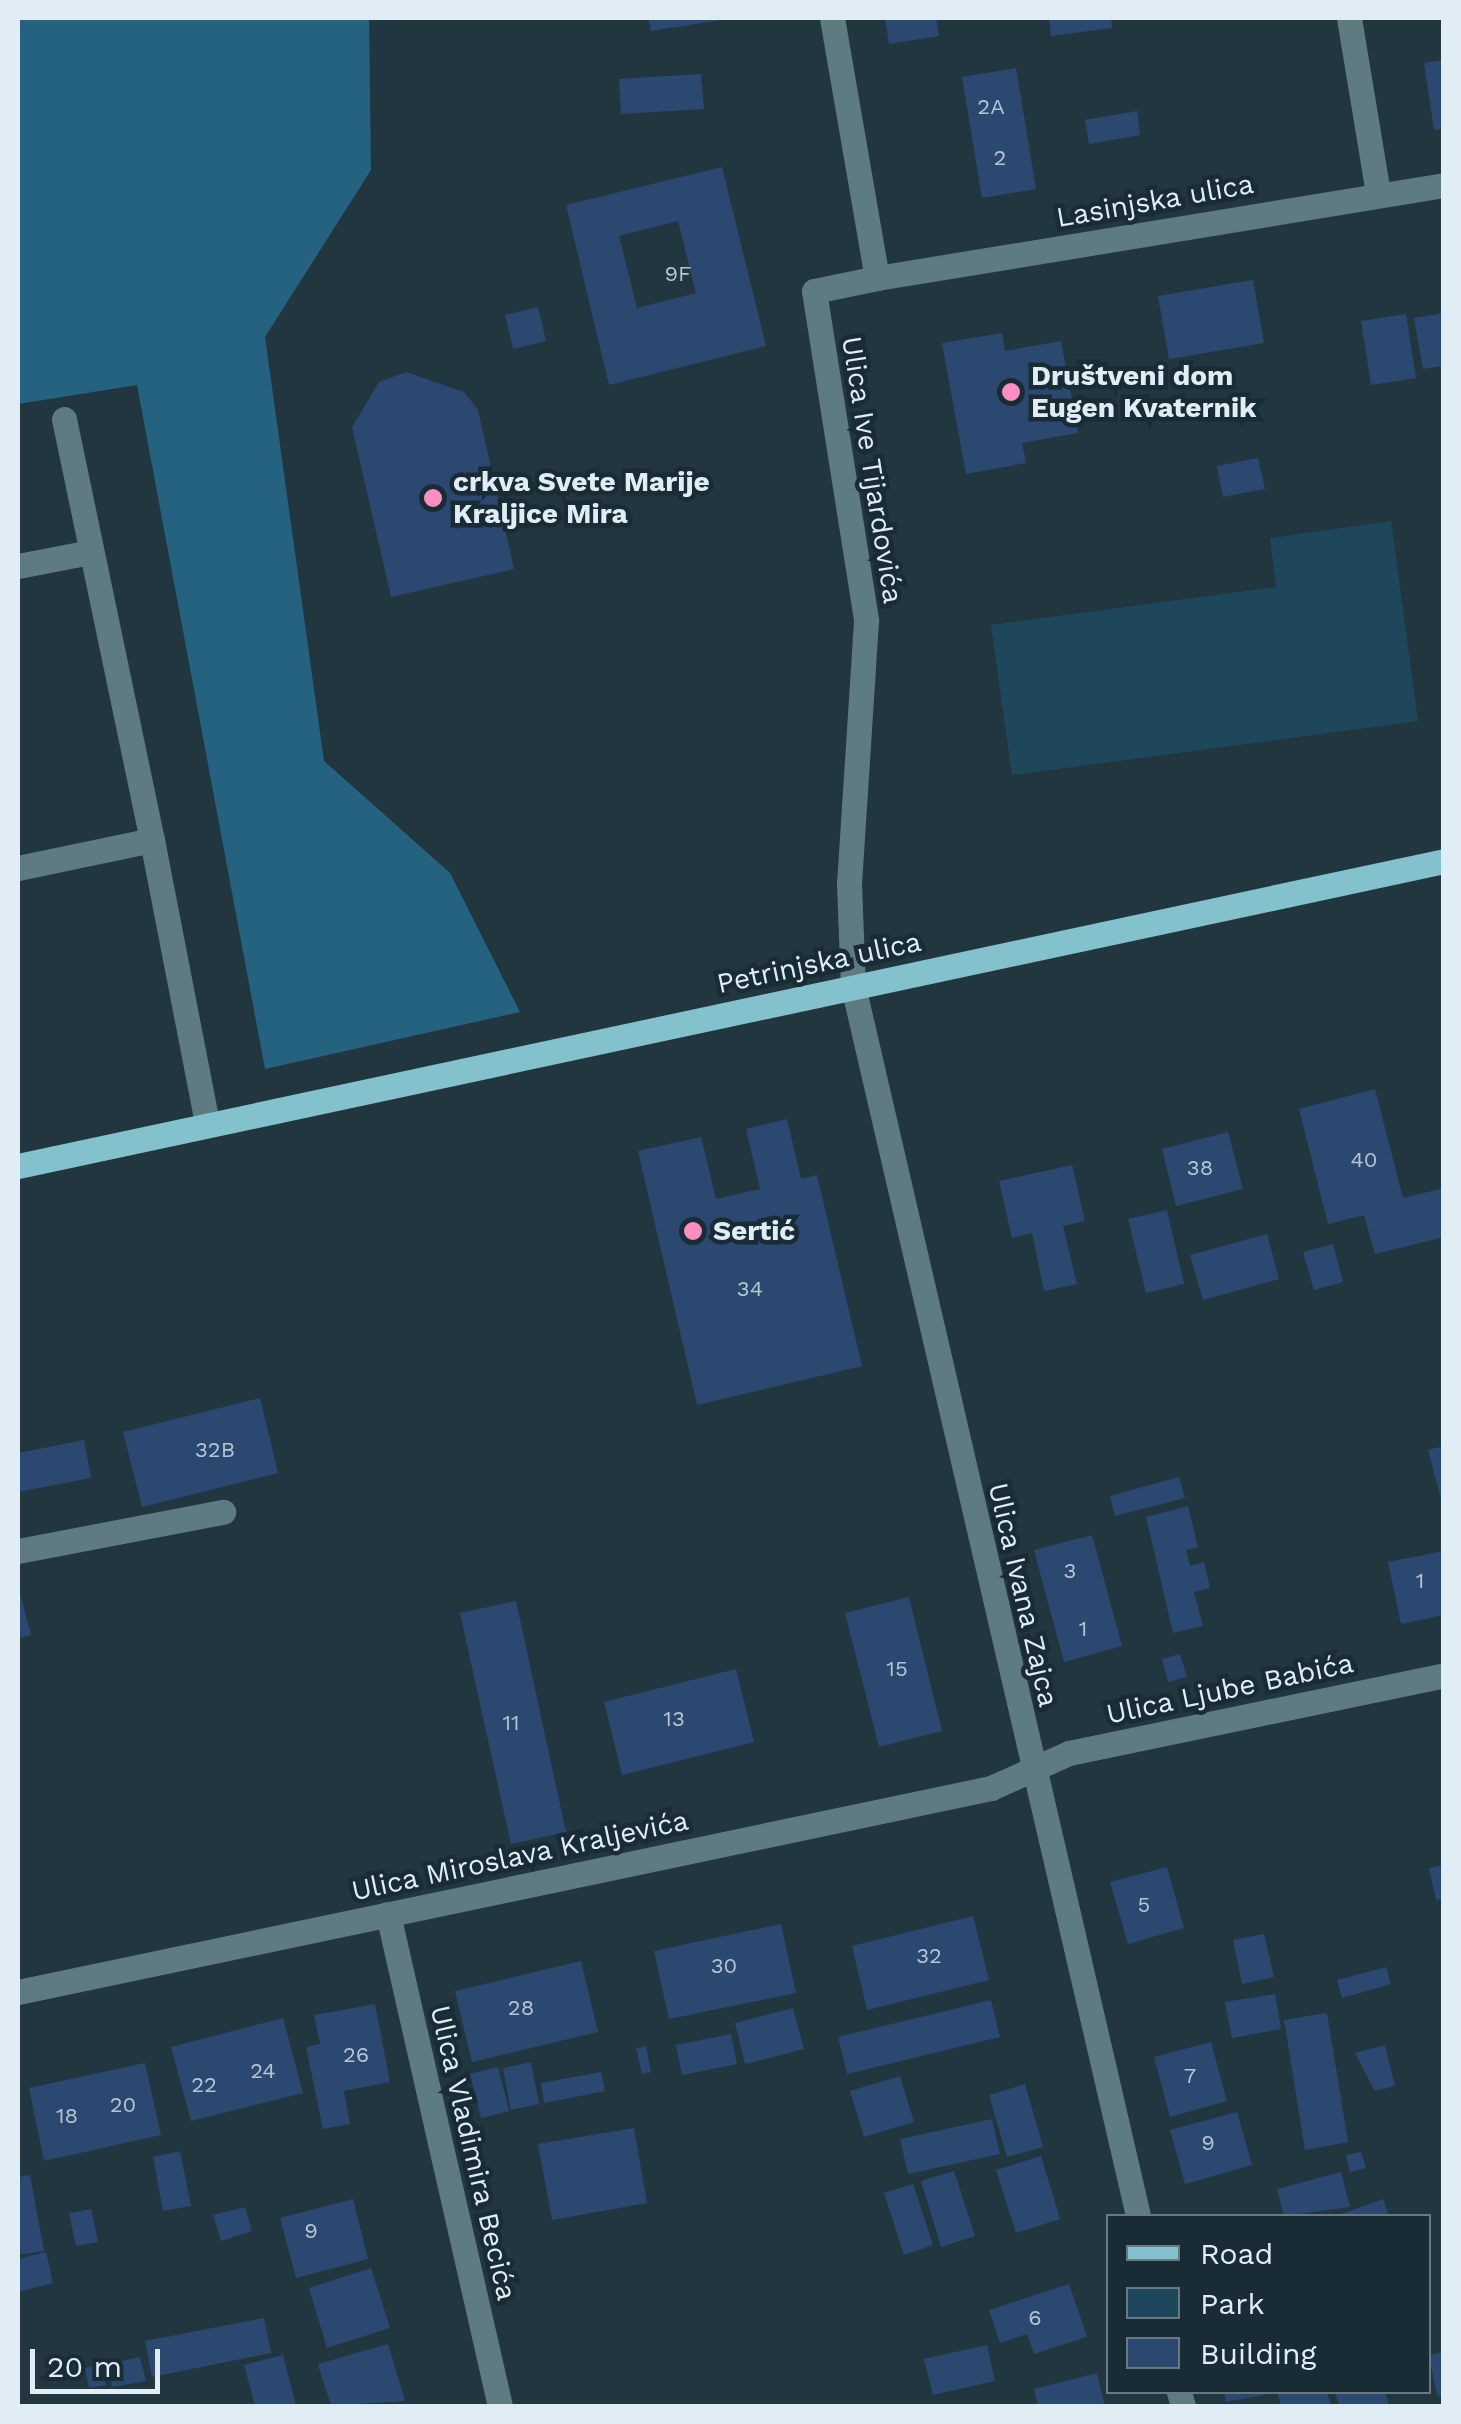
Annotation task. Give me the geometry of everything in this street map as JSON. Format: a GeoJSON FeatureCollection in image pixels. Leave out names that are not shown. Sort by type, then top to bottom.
{"type":"FeatureCollection","features":[{"type":"Feature","properties":{"kind":"main road","name":"Petrinjska ulica"},"geometry":{"type":"LineString","coordinates":[[18,1166],[1444,860]]}},
{"type":"Feature","properties":{"kind":"street"},"geometry":{"type":"LineString","coordinates":[[832,18],[876,278]]}},
{"type":"Feature","properties":{"kind":"street"},"geometry":{"type":"LineString","coordinates":[[1349,18],[1378,193]]}},
{"type":"Feature","properties":{"kind":"street","name":"Lasinjska ulica"},"geometry":{"type":"LineString","coordinates":[[876,278],[1444,185]]}},
{"type":"Feature","properties":{"kind":"street","name":"Ulica Ive Tijardovića"},"geometry":{"type":"LineString","coordinates":[[853,986],[849,884],[866,621],[814,291],[876,278]]}},
{"type":"Feature","properties":{"kind":"street"},"geometry":{"type":"LineString","coordinates":[[64,420],[208,1123]]}},
{"type":"Feature","properties":{"kind":"street"},"geometry":{"type":"LineString","coordinates":[[18,566],[91,552]]}},
{"type":"Feature","properties":{"kind":"street"},"geometry":{"type":"LineString","coordinates":[[18,868],[152,840]]}},
{"type":"Feature","properties":{"kind":"street","name":"Ulica Ivana Zajca"},"geometry":{"type":"LineString","coordinates":[[853,986],[1138,2214]]}},
{"type":"Feature","properties":{"kind":"street"},"geometry":{"type":"LineString","coordinates":[[18,1552],[223,1512]]}},
{"type":"Feature","properties":{"kind":"street","name":"Ulica Ljube Babića"},"geometry":{"type":"LineString","coordinates":[[1032,1770],[1069,1753],[1444,1676]]}},
{"type":"Feature","properties":{"kind":"street","name":"Ulica Miroslava Kraljevića"},"geometry":{"type":"LineString","coordinates":[[18,1992],[991,1788],[1032,1770]]}},
{"type":"Feature","properties":{"kind":"street","name":"Ulica Vladimira Becića"},"geometry":{"type":"LineString","coordinates":[[388,1914],[500,2406]]}},
{"type":"Feature","properties":{"kind":"green space"},"geometry":{"type":"Polygon","coordinates":[[[1391,521],[1418,721],[1012,775],[991,625],[1276,587],[1270,538],[1391,521]]]}},
{"type":"Feature","properties":{"kind":"shaded area"},"geometry":{"type":"Polygon","coordinates":[[[18,18],[369,18],[371,170],[265,337],[324,761],[450,873],[520,1012],[265,1069],[137,385],[18,404],[18,18]]]}},
{"type":"Feature","properties":{"kind":"building"},"geometry":{"type":"Polygon","coordinates":[[[648,18],[721,18],[721,20],[651,31],[648,18]]]}},
{"type":"Feature","properties":{"kind":"building"},"geometry":{"type":"Polygon","coordinates":[[[885,18],[936,18],[939,36],[889,44],[885,18]]]}},
{"type":"Feature","properties":{"kind":"building"},"geometry":{"type":"Polygon","coordinates":[[[1049,18],[1111,18],[1112,28],[1051,36],[1049,18]]]}},
{"type":"Feature","properties":{"kind":"building"},"geometry":{"type":"Polygon","coordinates":[[[1444,60],[1444,129],[1434,130],[1424,63],[1444,60]]]}},
{"type":"Feature","properties":{"kind":"building"},"geometry":{"type":"Polygon","coordinates":[[[1016,68],[1036,189],[982,198],[962,77],[1016,68]]]}},
{"type":"Feature","properties":{"kind":"building"},"geometry":{"type":"Polygon","coordinates":[[[701,74],[704,109],[621,114],[619,79],[701,74]]]}},
{"type":"Feature","properties":{"kind":"building"},"geometry":{"type":"Polygon","coordinates":[[[1137,111],[1140,135],[1089,144],[1085,120],[1137,111]]]}},
{"type":"Feature","properties":{"kind":"building"},"geometry":{"type":"Polygon","coordinates":[[[722,167],[766,346],[609,385],[566,205],[722,167]],[[678,221],[619,236],[637,308],[696,293],[678,221]]]}},
{"type":"Feature","properties":{"kind":"building"},"geometry":{"type":"Polygon","coordinates":[[[1253,280],[1264,343],[1169,359],[1158,296],[1253,280]]]}},
{"type":"Feature","properties":{"kind":"building"},"geometry":{"type":"Polygon","coordinates":[[[538,307],[546,341],[513,349],[505,315],[538,307]]]}},
{"type":"Feature","properties":{"kind":"building"},"geometry":{"type":"Polygon","coordinates":[[[1444,313],[1444,366],[1423,369],[1414,318],[1444,313]]]}},
{"type":"Feature","properties":{"kind":"building"},"geometry":{"type":"Polygon","coordinates":[[[1406,314],[1416,378],[1371,385],[1361,321],[1406,314]]]}},
{"type":"Feature","properties":{"kind":"building","name":"Društveni dom Eugen Kvaternik"},"geometry":{"type":"Polygon","coordinates":[[[1002,333],[1005,351],[1061,341],[1078,433],[1022,443],[1026,463],[966,474],[942,343],[1002,333]]]}},
{"type":"Feature","properties":{"kind":"building","name":"crkva Svete Marije Kraljice Mira"},"geometry":{"type":"Polygon","coordinates":[[[406,372],[464,392],[478,410],[514,569],[391,597],[352,427],[379,382],[406,372]]]}},
{"type":"Feature","properties":{"kind":"building"},"geometry":{"type":"Polygon","coordinates":[[[1258,458],[1265,489],[1223,497],[1217,466],[1258,458]]]}},
{"type":"Feature","properties":{"kind":"building"},"geometry":{"type":"Polygon","coordinates":[[[1375,1089],[1403,1198],[1444,1188],[1444,1237],[1375,1254],[1364,1215],[1328,1224],[1299,1109],[1375,1089]]]}},
{"type":"Feature","properties":{"kind":"building"},"geometry":{"type":"Polygon","coordinates":[[[787,1119],[801,1179],[817,1175],[862,1366],[697,1405],[638,1151],[701,1137],[716,1199],[760,1189],[746,1129],[787,1119]]]}},
{"type":"Feature","properties":{"kind":"building"},"geometry":{"type":"Polygon","coordinates":[[[1228,1132],[1243,1189],[1176,1206],[1162,1149],[1228,1132]]]}},
{"type":"Feature","properties":{"kind":"building"},"geometry":{"type":"Polygon","coordinates":[[[1072,1165],[1085,1221],[1063,1226],[1077,1284],[1044,1291],[1032,1233],[1012,1238],[999,1181],[1072,1165]]]}},
{"type":"Feature","properties":{"kind":"building"},"geometry":{"type":"Polygon","coordinates":[[[1167,1210],[1184,1284],[1146,1293],[1128,1219],[1167,1210]]]}},
{"type":"Feature","properties":{"kind":"building"},"geometry":{"type":"Polygon","coordinates":[[[1267,1234],[1279,1279],[1203,1300],[1190,1255],[1267,1234]]]}},
{"type":"Feature","properties":{"kind":"building"},"geometry":{"type":"Polygon","coordinates":[[[1333,1244],[1343,1282],[1314,1290],[1303,1252],[1333,1244]]]}},
{"type":"Feature","properties":{"kind":"building"},"geometry":{"type":"Polygon","coordinates":[[[260,1398],[278,1473],[142,1507],[123,1432],[260,1398]]]}},
{"type":"Feature","properties":{"kind":"building"},"geometry":{"type":"Polygon","coordinates":[[[84,1440],[91,1478],[18,1492],[18,1453],[84,1440]]]}},
{"type":"Feature","properties":{"kind":"building"},"geometry":{"type":"Polygon","coordinates":[[[1444,1446],[1444,1503],[1442,1503],[1428,1450],[1444,1446]]]}},
{"type":"Feature","properties":{"kind":"building"},"geometry":{"type":"Polygon","coordinates":[[[1179,1477],[1185,1498],[1115,1516],[1110,1496],[1179,1477]]]}},
{"type":"Feature","properties":{"kind":"building"},"geometry":{"type":"Polygon","coordinates":[[[1188,1506],[1198,1547],[1186,1550],[1190,1566],[1204,1562],[1210,1588],[1194,1592],[1203,1626],[1173,1633],[1146,1517],[1188,1506]]]}},
{"type":"Feature","properties":{"kind":"building"},"geometry":{"type":"Polygon","coordinates":[[[1092,1535],[1122,1646],[1064,1662],[1034,1550],[1092,1535]]]}},
{"type":"Feature","properties":{"kind":"building"},"geometry":{"type":"Polygon","coordinates":[[[1444,1551],[1444,1615],[1401,1624],[1388,1562],[1444,1551]]]}},
{"type":"Feature","properties":{"kind":"building"},"geometry":{"type":"Polygon","coordinates":[[[18,1586],[31,1635],[18,1638],[18,1586]]]}},
{"type":"Feature","properties":{"kind":"building"},"geometry":{"type":"Polygon","coordinates":[[[909,1597],[942,1731],[879,1747],[845,1613],[909,1597]]]}},
{"type":"Feature","properties":{"kind":"building"},"geometry":{"type":"Polygon","coordinates":[[[516,1601],[566,1832],[511,1844],[460,1613],[516,1601]]]}},
{"type":"Feature","properties":{"kind":"building"},"geometry":{"type":"Polygon","coordinates":[[[1180,1654],[1187,1677],[1168,1682],[1162,1659],[1180,1654]]]}},
{"type":"Feature","properties":{"kind":"building"},"geometry":{"type":"Polygon","coordinates":[[[736,1669],[754,1742],[622,1775],[604,1702],[736,1669]]]}},
{"type":"Feature","properties":{"kind":"building"},"geometry":{"type":"Polygon","coordinates":[[[1444,1865],[1444,1898],[1436,1900],[1429,1868],[1444,1865]]]}},
{"type":"Feature","properties":{"kind":"building"},"geometry":{"type":"Polygon","coordinates":[[[1167,1867],[1184,1928],[1128,1944],[1110,1882],[1167,1867]]]}},
{"type":"Feature","properties":{"kind":"building"},"geometry":{"type":"Polygon","coordinates":[[[973,1916],[989,1980],[867,2010],[852,1946],[973,1916]]]}},
{"type":"Feature","properties":{"kind":"building"},"geometry":{"type":"Polygon","coordinates":[[[781,1924],[796,1993],[669,2019],[654,1951],[781,1924]]]}},
{"type":"Feature","properties":{"kind":"building"},"geometry":{"type":"Polygon","coordinates":[[[1264,1934],[1274,1977],[1242,1984],[1233,1940],[1264,1934]]]}},
{"type":"Feature","properties":{"kind":"building"},"geometry":{"type":"Polygon","coordinates":[[[581,1961],[598,2032],[472,2062],[455,1991],[581,1961]]]}},
{"type":"Feature","properties":{"kind":"building"},"geometry":{"type":"Polygon","coordinates":[[[1386,1967],[1391,1984],[1342,1998],[1337,1980],[1386,1967]]]}},
{"type":"Feature","properties":{"kind":"building"},"geometry":{"type":"Polygon","coordinates":[[[1275,1994],[1281,2029],[1232,2038],[1225,2002],[1275,1994]]]}},
{"type":"Feature","properties":{"kind":"building"},"geometry":{"type":"Polygon","coordinates":[[[991,2000],[1000,2037],[847,2074],[838,2037],[991,2000]]]}},
{"type":"Feature","properties":{"kind":"building"},"geometry":{"type":"Polygon","coordinates":[[[375,2004],[390,2082],[344,2091],[350,2124],[323,2129],[306,2047],[320,2044],[314,2015],[375,2004]]]}},
{"type":"Feature","properties":{"kind":"building"},"geometry":{"type":"Polygon","coordinates":[[[793,2008],[804,2049],[745,2064],[735,2023],[793,2008]]]}},
{"type":"Feature","properties":{"kind":"building"},"geometry":{"type":"Polygon","coordinates":[[[1327,2013],[1348,2142],[1305,2150],[1284,2020],[1327,2013]]]}},
{"type":"Feature","properties":{"kind":"building"},"geometry":{"type":"Polygon","coordinates":[[[283,2018],[303,2093],[191,2121],[171,2047],[283,2018]]]}},
{"type":"Feature","properties":{"kind":"building"},"geometry":{"type":"Polygon","coordinates":[[[731,2034],[737,2064],[682,2075],[676,2045],[731,2034]]]}},
{"type":"Feature","properties":{"kind":"building"},"geometry":{"type":"Polygon","coordinates":[[[1211,2042],[1227,2101],[1170,2117],[1154,2057],[1211,2042]]]}},
{"type":"Feature","properties":{"kind":"building"},"geometry":{"type":"Polygon","coordinates":[[[1385,2045],[1395,2086],[1375,2091],[1355,2053],[1385,2045]]]}},
{"type":"Feature","properties":{"kind":"building"},"geometry":{"type":"Polygon","coordinates":[[[646,2046],[651,2072],[642,2074],[636,2048],[646,2046]]]}},
{"type":"Feature","properties":{"kind":"building"},"geometry":{"type":"Polygon","coordinates":[[[531,2062],[539,2104],[511,2110],[503,2068],[531,2062]]]}},
{"type":"Feature","properties":{"kind":"building"},"geometry":{"type":"Polygon","coordinates":[[[145,2063],[161,2135],[44,2161],[29,2088],[145,2063]]]}},
{"type":"Feature","properties":{"kind":"building"},"geometry":{"type":"Polygon","coordinates":[[[498,2067],[509,2111],[481,2118],[470,2074],[498,2067]]]}},
{"type":"Feature","properties":{"kind":"building"},"geometry":{"type":"Polygon","coordinates":[[[601,2072],[605,2091],[544,2103],[541,2083],[601,2072]]]}},
{"type":"Feature","properties":{"kind":"building"},"geometry":{"type":"Polygon","coordinates":[[[900,2076],[914,2122],[864,2137],[850,2091],[900,2076]]]}},
{"type":"Feature","properties":{"kind":"building"},"geometry":{"type":"Polygon","coordinates":[[[1025,2084],[1043,2147],[1007,2157],[989,2095],[1025,2084]]]}},
{"type":"Feature","properties":{"kind":"building"},"geometry":{"type":"Polygon","coordinates":[[[1237,2112],[1252,2165],[1185,2184],[1170,2130],[1237,2112]]]}},
{"type":"Feature","properties":{"kind":"building"},"geometry":{"type":"Polygon","coordinates":[[[992,2119],[1000,2154],[908,2174],[900,2139],[992,2119]]]}},
{"type":"Feature","properties":{"kind":"building"},"geometry":{"type":"Polygon","coordinates":[[[634,2128],[647,2203],[552,2220],[538,2144],[634,2128]]]}},
{"type":"Feature","properties":{"kind":"building"},"geometry":{"type":"Polygon","coordinates":[[[180,2151],[191,2206],[163,2211],[153,2157],[180,2151]]]}},
{"type":"Feature","properties":{"kind":"building"},"geometry":{"type":"Polygon","coordinates":[[[1361,2152],[1366,2168],[1350,2172],[1346,2155],[1361,2152]]]}},
{"type":"Feature","properties":{"kind":"building"},"geometry":{"type":"Polygon","coordinates":[[[1041,2156],[1060,2219],[1016,2233],[996,2170],[1041,2156]]]}},
{"type":"Feature","properties":{"kind":"building"},"geometry":{"type":"Polygon","coordinates":[[[954,2171],[975,2236],[941,2247],[921,2181],[954,2171]]]}},
{"type":"Feature","properties":{"kind":"building"},"geometry":{"type":"Polygon","coordinates":[[[1341,2172],[1350,2207],[1283,2214],[1277,2189],[1341,2172]]]}},
{"type":"Feature","properties":{"kind":"building"},"geometry":{"type":"Polygon","coordinates":[[[30,2175],[44,2251],[18,2255],[18,2177],[30,2175]]]}},
{"type":"Feature","properties":{"kind":"building"},"geometry":{"type":"Polygon","coordinates":[[[913,2184],[933,2245],[904,2255],[884,2193],[913,2184]]]}},
{"type":"Feature","properties":{"kind":"building"},"geometry":{"type":"Polygon","coordinates":[[[353,2199],[368,2259],[296,2278],[280,2218],[353,2199]]]}},
{"type":"Feature","properties":{"kind":"building"},"geometry":{"type":"Polygon","coordinates":[[[1383,2199],[1388,2214],[1342,2214],[1383,2199]]]}},
{"type":"Feature","properties":{"kind":"building"},"geometry":{"type":"Polygon","coordinates":[[[245,2207],[252,2231],[221,2241],[213,2215],[245,2207]]]}},
{"type":"Feature","properties":{"kind":"building"},"geometry":{"type":"Polygon","coordinates":[[[91,2209],[98,2242],[76,2246],[69,2213],[91,2209]]]}},
{"type":"Feature","properties":{"kind":"building"},"geometry":{"type":"Polygon","coordinates":[[[46,2252],[53,2283],[18,2292],[18,2259],[46,2252]]]}},
{"type":"Feature","properties":{"kind":"building"},"geometry":{"type":"Polygon","coordinates":[[[371,2268],[390,2328],[327,2348],[309,2288],[371,2268]]]}},
{"type":"Feature","properties":{"kind":"building"},"geometry":{"type":"Polygon","coordinates":[[[1069,2284],[1087,2337],[1034,2354],[1027,2334],[1000,2343],[989,2310],[1069,2284]]]}},
{"type":"Feature","properties":{"kind":"building"},"geometry":{"type":"Polygon","coordinates":[[[264,2318],[271,2353],[152,2377],[145,2341],[264,2318]]]}},
{"type":"Feature","properties":{"kind":"building"},"geometry":{"type":"Polygon","coordinates":[[[388,2344],[405,2401],[331,2406],[318,2364],[388,2344]]]}},
{"type":"Feature","properties":{"kind":"building"},"geometry":{"type":"Polygon","coordinates":[[[987,2345],[995,2381],[933,2395],[924,2359],[987,2345]]]}},
{"type":"Feature","properties":{"kind":"building"},"geometry":{"type":"Polygon","coordinates":[[[1444,2352],[1444,2395],[1437,2396],[1431,2355],[1444,2352]]]}},
{"type":"Feature","properties":{"kind":"building"},"geometry":{"type":"Polygon","coordinates":[[[283,2355],[296,2406],[255,2406],[244,2365],[283,2355]]]}},
{"type":"Feature","properties":{"kind":"building"},"geometry":{"type":"Polygon","coordinates":[[[140,2357],[146,2381],[112,2387],[108,2364],[140,2357]]]}},
{"type":"Feature","properties":{"kind":"building"},"geometry":{"type":"Polygon","coordinates":[[[101,2365],[106,2385],[89,2388],[85,2368],[101,2365]]]}},
{"type":"Feature","properties":{"kind":"building"},"geometry":{"type":"Polygon","coordinates":[[[1097,2373],[1105,2406],[1038,2406],[1034,2389],[1097,2373]]]}},
{"type":"Feature","properties":{"kind":"building"},"geometry":{"type":"Polygon","coordinates":[[[1224,2394],[1264,2395],[1226,2402],[1224,2394]]]}},
{"type":"Feature","properties":{"kind":"building"},"geometry":{"type":"Polygon","coordinates":[[[1278,2394],[1328,2394],[1331,2406],[1281,2406],[1278,2394]]]}},
{"type":"Feature","properties":{"kind":"building"},"geometry":{"type":"Polygon","coordinates":[[[1336,2394],[1386,2394],[1389,2406],[1339,2406],[1336,2394]]]}},
{"type":"Feature","properties":{"kind":"place","name":"Društveni dom Eugen Kvaternik"},"geometry":{"type":"Point","coordinates":[1011,392]}},
{"type":"Feature","properties":{"kind":"place","name":"crkva Svete Marije Kraljice Mira"},"geometry":{"type":"Point","coordinates":[433,498]}},
{"type":"Feature","properties":{"kind":"place","name":"Sertić"},"geometry":{"type":"Point","coordinates":[693,1231]}}]}
